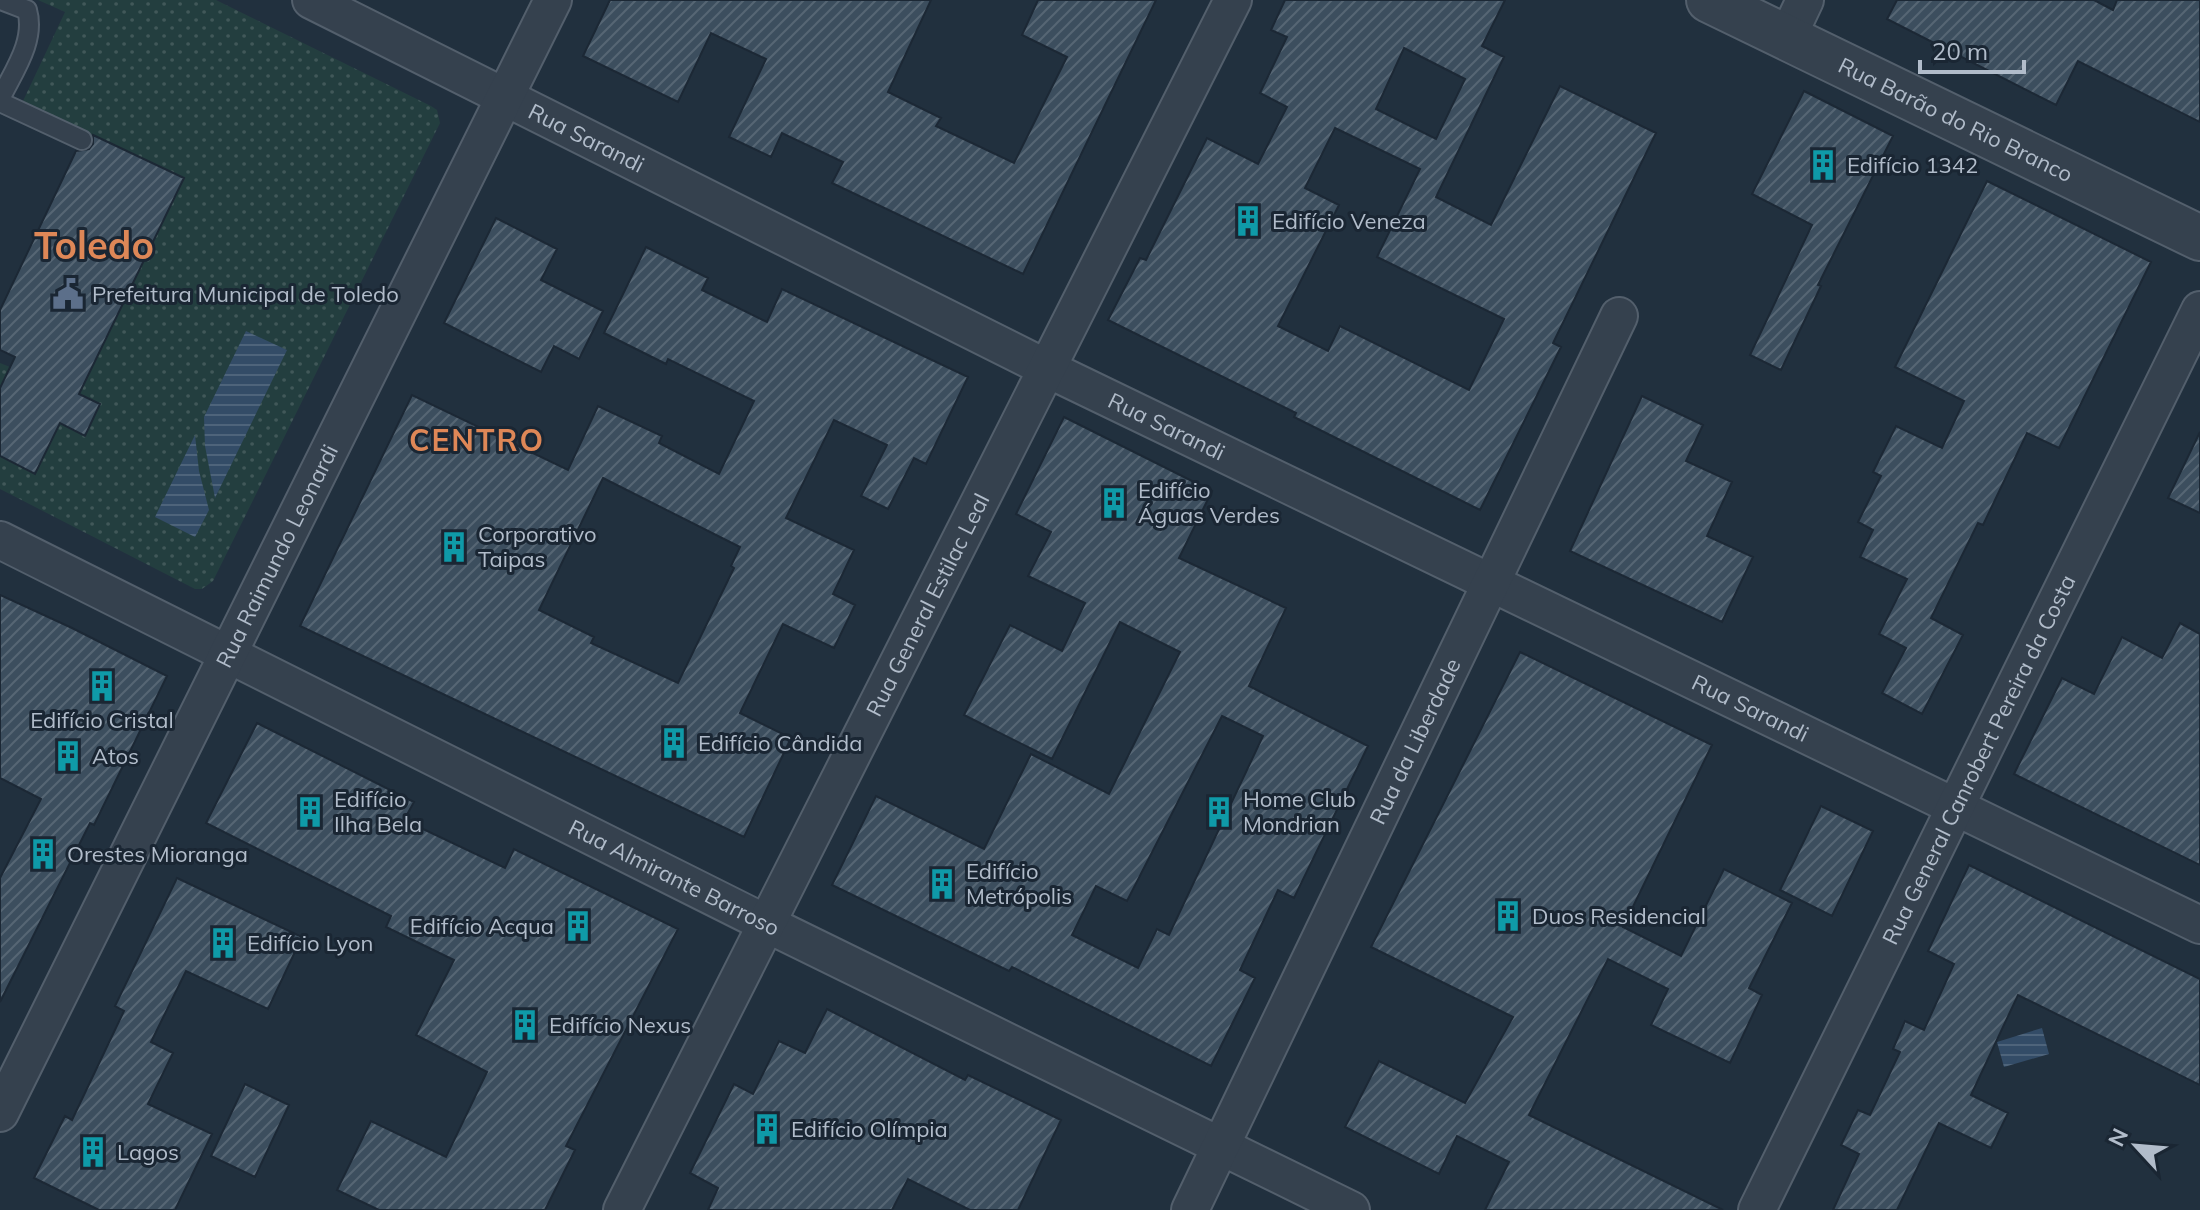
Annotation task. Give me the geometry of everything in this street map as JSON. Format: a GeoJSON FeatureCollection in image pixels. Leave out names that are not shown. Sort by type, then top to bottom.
{"type":"FeatureCollection","features":[{"type":"Feature","properties":{"kind":"street","name":"Rua Sarandi"},"geometry":{"type":"LineString","coordinates":[[311,0],[1048,369],[1493,582],[1954,809],[2200,925]]}},
{"type":"Feature","properties":{"kind":"street","name":"Rua Raimundo Leonardi"},"geometry":{"type":"LineString","coordinates":[[0,1113],[553,0]]}},
{"type":"Feature","properties":{"kind":"street","name":"Rua General Estilac Leal"},"geometry":{"type":"LineString","coordinates":[[622,1210],[1233,0]]}},
{"type":"Feature","properties":{"kind":"street","name":"Rua Barão do Rio Branco"},"geometry":{"type":"LineString","coordinates":[[1709,0],[1796,19],[2200,238]]}},
{"type":"Feature","properties":{"kind":"street","name":"Rua General Canrobert Pereira da Costa"},"geometry":{"type":"LineString","coordinates":[[1757,1210],[2200,310]]}},
{"type":"Feature","properties":{"kind":"street","name":"Rua da Liberdade"},"geometry":{"type":"LineString","coordinates":[[1190,1210],[1619,316]]}},
{"type":"Feature","properties":{"kind":"street","name":"Rua Almirante Barroso"},"geometry":{"type":"LineString","coordinates":[[0,540],[767,924],[1351,1210]]}},
{"type":"Feature","properties":{"kind":"lane"},"geometry":{"type":"LineString","coordinates":[[1,0],[31,5],[28,41],[0,101],[82,140]]}},
{"type":"Feature","properties":{"kind":"green space"},"geometry":{"type":"Polygon","coordinates":[[[38,0],[216,0],[437,110],[440,123],[213,581],[202,589],[195,589],[0,489],[0,363],[10,367],[15,357],[0,350],[0,310],[85,132],[23,101],[65,12],[38,0]]]}},
{"type":"Feature","properties":{"kind":"water"},"geometry":{"type":"Polygon","coordinates":[[[246,331],[287,350],[215,498],[205,446],[204,417],[246,331]]]}},
{"type":"Feature","properties":{"kind":"water"},"geometry":{"type":"Polygon","coordinates":[[[195,435],[199,471],[209,510],[195,537],[155,517],[195,435]]]}},
{"type":"Feature","properties":{"kind":"water"},"geometry":{"type":"Polygon","coordinates":[[[2042,1028],[2049,1054],[2004,1067],[1997,1042],[2042,1028]]]}},
{"type":"Feature","properties":{"kind":"building"},"geometry":{"type":"Polygon","coordinates":[[[610,0],[931,0],[888,92],[941,118],[936,126],[1014,163],[1067,57],[1022,35],[1038,0],[1156,0],[1023,274],[832,183],[843,162],[782,133],[771,157],[729,137],[766,59],[711,33],[678,102],[583,56],[610,0]]]}},
{"type":"Feature","properties":{"kind":"building"},"geometry":{"type":"Polygon","coordinates":[[[1285,0],[1505,0],[1482,46],[1504,57],[1436,197],[1491,225],[1560,86],[1656,133],[1553,343],[1561,347],[1480,510],[1294,417],[1296,413],[1108,320],[1140,258],[1146,260],[1207,138],[1258,164],[1287,107],[1260,93],[1287,37],[1271,30],[1285,0]],[[1404,48],[1376,109],[1436,139],[1465,79],[1404,48]],[[1335,128],[1305,188],[1339,205],[1278,326],[1328,351],[1340,326],[1469,390],[1504,319],[1377,257],[1420,169],[1335,128]]]}},
{"type":"Feature","properties":{"kind":"building"},"geometry":{"type":"Polygon","coordinates":[[[1897,0],[2094,0],[2113,10],[2117,0],[2200,0],[2200,122],[2078,61],[2056,105],[1887,19],[1897,0]]]}},
{"type":"Feature","properties":{"kind":"building","name":"Edifício 1342"},"geometry":{"type":"Polygon","coordinates":[[[1804,91],[1893,136],[1818,285],[1821,286],[1781,370],[1750,355],[1812,225],[1752,194],[1804,91]]]}},
{"type":"Feature","properties":{"kind":"building","name":"Prefeitura Municipal de Toledo"},"geometry":{"type":"Polygon","coordinates":[[[93,135],[184,178],[79,394],[100,404],[85,436],[60,423],[35,474],[0,456],[0,388],[15,357],[0,350],[0,310],[76,151],[89,149],[93,144],[93,135]]]}},
{"type":"Feature","properties":{"kind":"building"},"geometry":{"type":"Polygon","coordinates":[[[1987,181],[2151,262],[2059,448],[2027,433],[1983,525],[1978,523],[1931,618],[1963,635],[1922,714],[1882,693],[1906,648],[1879,634],[1907,579],[1860,557],[1873,530],[1858,522],[1881,476],[1873,472],[1896,426],[1942,448],[1964,401],[1895,367],[1987,181]]]}},
{"type":"Feature","properties":{"kind":"building"},"geometry":{"type":"Polygon","coordinates":[[[496,218],[557,249],[541,280],[603,311],[579,359],[554,346],[541,372],[444,323],[496,218]]]}},
{"type":"Feature","properties":{"kind":"building"},"geometry":{"type":"Polygon","coordinates":[[[646,247],[708,278],[702,290],[767,322],[782,289],[968,377],[926,464],[914,458],[888,509],[861,496],[887,445],[834,420],[786,518],[854,550],[833,594],[855,605],[834,648],[783,624],[740,713],[791,738],[744,837],[300,626],[412,395],[568,470],[598,406],[662,436],[659,443],[719,474],[754,401],[668,359],[666,364],[604,333],[646,247]],[[603,478],[539,610],[594,637],[591,643],[678,683],[734,568],[731,566],[740,547],[603,478]]]}},
{"type":"Feature","properties":{"kind":"building"},"geometry":{"type":"Polygon","coordinates":[[[1642,396],[1703,425],[1686,461],[1732,482],[1707,536],[1753,557],[1722,622],[1570,551],[1642,396]]]}},
{"type":"Feature","properties":{"kind":"building"},"geometry":{"type":"Polygon","coordinates":[[[1064,417],[1212,491],[1179,558],[1286,608],[1249,686],[1368,746],[1294,898],[1278,890],[1240,970],[1255,978],[1211,1066],[1012,967],[1009,971],[832,885],[876,796],[984,849],[1031,754],[1109,794],[1180,652],[1120,622],[1052,759],[964,715],[1010,625],[1062,651],[1085,603],[1028,576],[1051,532],[1016,514],[1064,417]],[[1222,716],[1127,901],[1096,886],[1072,935],[1138,968],[1157,929],[1169,935],[1263,736],[1222,716]]]}},
{"type":"Feature","properties":{"kind":"building"},"geometry":{"type":"Polygon","coordinates":[[[2200,432],[2200,513],[2168,498],[2200,432]]]}},
{"type":"Feature","properties":{"kind":"building"},"geometry":{"type":"Polygon","coordinates":[[[0,595],[167,676],[94,825],[90,823],[0,1002],[0,878],[41,799],[0,778],[0,595]]]}},
{"type":"Feature","properties":{"kind":"building"},"geometry":{"type":"Polygon","coordinates":[[[2180,623],[2200,634],[2200,865],[2014,774],[2062,678],[2094,694],[2122,637],[2162,658],[2180,623]]]}},
{"type":"Feature","properties":{"kind":"building"},"geometry":{"type":"Polygon","coordinates":[[[1520,652],[1712,745],[1623,927],[1681,956],[1724,869],[1792,903],[1749,988],[1762,995],[1730,1063],[1651,1025],[1668,989],[1608,959],[1529,1115],[1723,1210],[1485,1210],[1509,1162],[1457,1136],[1439,1174],[1345,1127],[1379,1061],[1465,1103],[1513,1017],[1371,947],[1520,652]]]}},
{"type":"Feature","properties":{"kind":"building"},"geometry":{"type":"Polygon","coordinates":[[[257,723],[414,802],[404,820],[505,868],[514,849],[678,929],[566,1146],[575,1150],[545,1210],[379,1210],[337,1190],[371,1121],[446,1157],[487,1072],[416,1035],[454,960],[386,927],[391,916],[206,823],[257,723]]]}},
{"type":"Feature","properties":{"kind":"building"},"geometry":{"type":"Polygon","coordinates":[[[1821,806],[1873,831],[1832,916],[1780,890],[1821,806]]]}},
{"type":"Feature","properties":{"kind":"building"},"geometry":{"type":"Polygon","coordinates":[[[1969,865],[2200,979],[2200,1085],[2018,995],[1971,1095],[2008,1113],[1991,1148],[1939,1123],[1897,1210],[1833,1210],[1859,1154],[1841,1145],[1858,1110],[1870,1115],[1900,1052],[1893,1049],[1905,1021],[1924,1030],[1954,964],[1928,951],[1969,865]]]}},
{"type":"Feature","properties":{"kind":"building"},"geometry":{"type":"Polygon","coordinates":[[[177,878],[302,937],[268,1009],[186,971],[151,1042],[173,1053],[148,1104],[212,1134],[175,1210],[99,1210],[34,1178],[65,1116],[72,1120],[124,1011],[115,1006],[177,878]]]}},
{"type":"Feature","properties":{"kind":"building"},"geometry":{"type":"Polygon","coordinates":[[[827,1009],[965,1080],[968,1075],[1061,1120],[1018,1210],[970,1210],[908,1179],[892,1210],[708,1210],[718,1188],[690,1173],[734,1084],[753,1094],[779,1041],[805,1053],[827,1009]]]}},
{"type":"Feature","properties":{"kind":"building"},"geometry":{"type":"Polygon","coordinates":[[[245,1084],[289,1105],[255,1177],[211,1156],[245,1084]]]}},
{"type":"Feature","properties":{"kind":"place","name":"Edifício 1342"},"geometry":{"type":"Point","coordinates":[1823,165]}},
{"type":"Feature","properties":{"kind":"place","name":"Edifício Veneza"},"geometry":{"type":"Point","coordinates":[1248,221]}},
{"type":"Feature","properties":{"kind":"place","name":"Prefeitura Municipal de Toledo"},"geometry":{"type":"Point","coordinates":[68,294]}},
{"type":"Feature","properties":{"kind":"place","name":"Edifício Águas Verdes"},"geometry":{"type":"Point","coordinates":[1114,503]}},
{"type":"Feature","properties":{"kind":"place","name":"Corporativo Taipas"},"geometry":{"type":"Point","coordinates":[454,547]}},
{"type":"Feature","properties":{"kind":"place","name":"Edifício Cristal"},"geometry":{"type":"Point","coordinates":[102,686]}},
{"type":"Feature","properties":{"kind":"place","name":"Edifício Cândida"},"geometry":{"type":"Point","coordinates":[674,743]}},
{"type":"Feature","properties":{"kind":"place","name":"Atos"},"geometry":{"type":"Point","coordinates":[68,756]}},
{"type":"Feature","properties":{"kind":"place","name":"Edifício Ilha Bela"},"geometry":{"type":"Point","coordinates":[310,812]}},
{"type":"Feature","properties":{"kind":"place","name":"Home Club Mondrian"},"geometry":{"type":"Point","coordinates":[1219,812]}},
{"type":"Feature","properties":{"kind":"place","name":"Orestes Mioranga"},"geometry":{"type":"Point","coordinates":[43,854]}},
{"type":"Feature","properties":{"kind":"place","name":"Edifício Metrópolis"},"geometry":{"type":"Point","coordinates":[942,884]}},
{"type":"Feature","properties":{"kind":"place","name":"Duos Residencial"},"geometry":{"type":"Point","coordinates":[1508,916]}},
{"type":"Feature","properties":{"kind":"place","name":"Edifício Acqua"},"geometry":{"type":"Point","coordinates":[578,926]}},
{"type":"Feature","properties":{"kind":"place","name":"Edifício Lyon"},"geometry":{"type":"Point","coordinates":[223,943]}},
{"type":"Feature","properties":{"kind":"place","name":"Edifício Nexus"},"geometry":{"type":"Point","coordinates":[525,1025]}},
{"type":"Feature","properties":{"kind":"place","name":"Edifício Olímpia"},"geometry":{"type":"Point","coordinates":[767,1129]}},
{"type":"Feature","properties":{"kind":"place","name":"Lagos"},"geometry":{"type":"Point","coordinates":[93,1152]}},
{"type":"Feature","properties":{"kind":"district","name":"Toledo"},"geometry":{"type":"Point","coordinates":[94,246]}},
{"type":"Feature","properties":{"kind":"district","name":"CENTRO"},"geometry":{"type":"Point","coordinates":[477,441]}}]}
